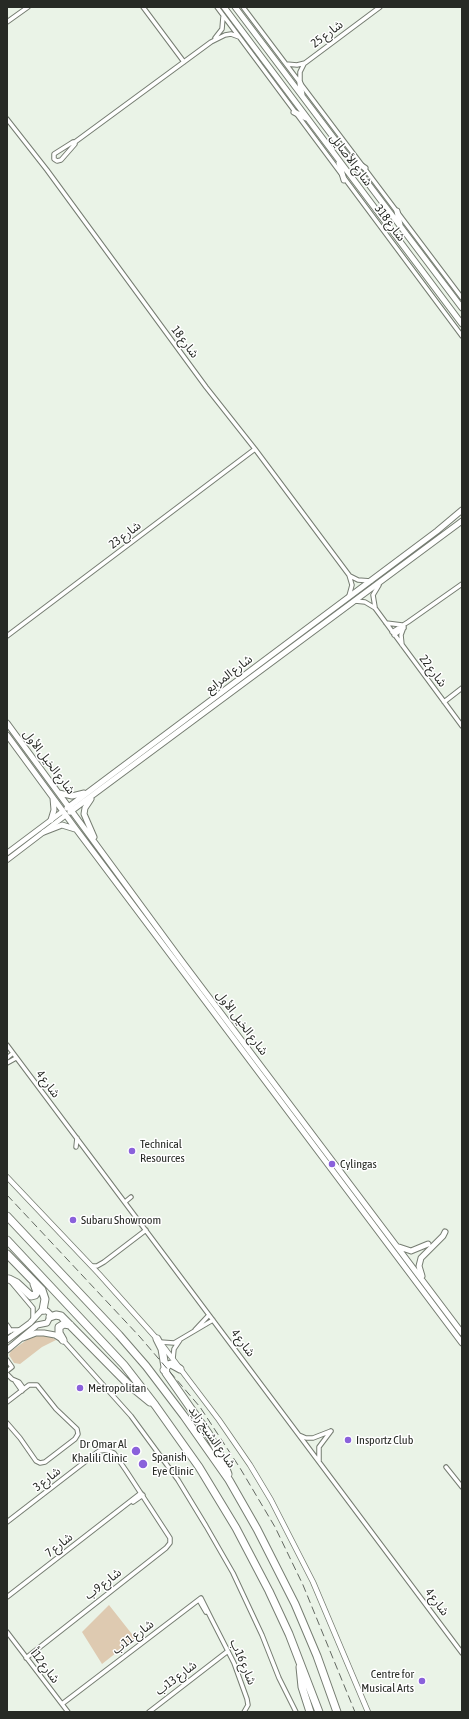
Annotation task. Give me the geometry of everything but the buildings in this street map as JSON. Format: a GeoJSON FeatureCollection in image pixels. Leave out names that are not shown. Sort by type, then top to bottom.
{"type":"FeatureCollection","features":[{"type":"Feature","properties":{"kind":"highway","name":"شارع الشيخ زايد"},"geometry":{"type":"LineString","coordinates":[[7,1216],[119,1335],[146,1366],[184,1416],[229,1480],[260,1535],[295,1604],[337,1712]]}},
{"type":"Feature","properties":{"kind":"highway"},"geometry":{"type":"LineString","coordinates":[[7,1240],[107,1346],[155,1405],[199,1467],[236,1528],[269,1591],[300,1661],[320,1712]]}},
{"type":"Feature","properties":{"kind":"highway"},"geometry":{"type":"LineString","coordinates":[[7,1254],[43,1293],[45,1299],[43,1310]]}},
{"type":"Feature","properties":{"kind":"highway"},"geometry":{"type":"LineString","coordinates":[[8,1278],[17,1283],[28,1295],[32,1296],[36,1294],[37,1290],[30,1279]]}},
{"type":"Feature","properties":{"kind":"highway"},"geometry":{"type":"LineString","coordinates":[[50,1317],[60,1315],[128,1384],[155,1405]]}},
{"type":"Feature","properties":{"kind":"highway"},"geometry":{"type":"LineString","coordinates":[[63,1340],[59,1333],[59,1327],[64,1324],[70,1325]]}},
{"type":"Feature","properties":{"kind":"highway"},"geometry":{"type":"LineString","coordinates":[[158,1341],[162,1349],[164,1370],[208,1433],[224,1462],[229,1480]]}},
{"type":"Feature","properties":{"kind":"highway"},"geometry":{"type":"LineString","coordinates":[[164,1370],[171,1364],[180,1369]]}},
{"type":"Feature","properties":{"kind":"highway"},"geometry":{"type":"LineString","coordinates":[[300,1661],[302,1687],[310,1712]]}},
{"type":"Feature","properties":{"kind":"main road","name":"شارع الأصايل"},"geometry":{"type":"LineString","coordinates":[[224,7],[462,324]]}},
{"type":"Feature","properties":{"kind":"main road","name":"شارع الأصايل"},"geometry":{"type":"LineString","coordinates":[[235,7],[462,308]]}},
{"type":"Feature","properties":{"kind":"main road"},"geometry":{"type":"LineString","coordinates":[[300,83],[302,96]]}},
{"type":"Feature","properties":{"kind":"main road"},"geometry":{"type":"LineString","coordinates":[[294,112],[308,120]]}},
{"type":"Feature","properties":{"kind":"main road"},"geometry":{"type":"LineString","coordinates":[[348,157],[365,168]]}},
{"type":"Feature","properties":{"kind":"main road"},"geometry":{"type":"LineString","coordinates":[[338,160],[344,180]]}},
{"type":"Feature","properties":{"kind":"main road"},"geometry":{"type":"LineString","coordinates":[[397,211],[400,226]]}},
{"type":"Feature","properties":{"kind":"main road","name":"شارع المرابع"},"geometry":{"type":"LineString","coordinates":[[70,808],[94,794],[350,600],[371,581],[462,510]]}},
{"type":"Feature","properties":{"kind":"main road","name":"شارع المرابع"},"geometry":{"type":"LineString","coordinates":[[64,813],[87,793],[350,600],[387,576],[462,521]]}},
{"type":"Feature","properties":{"kind":"main road","name":"شارع الخيل الأول"},"geometry":{"type":"LineString","coordinates":[[7,723],[182,960],[462,1333]]}},
{"type":"Feature","properties":{"kind":"main road","name":"شارع الخيل الأول"},"geometry":{"type":"LineString","coordinates":[[7,735],[462,1343]]}},
{"type":"Feature","properties":{"kind":"main road"},"geometry":{"type":"LineString","coordinates":[[59,792],[72,796],[87,793]]}},
{"type":"Feature","properties":{"kind":"main road"},"geometry":{"type":"LineString","coordinates":[[94,794],[87,805],[84,814],[95,842]]}},
{"type":"Feature","properties":{"kind":"main road"},"geometry":{"type":"LineString","coordinates":[[51,820],[54,810],[52,795]]}},
{"type":"Feature","properties":{"kind":"main road"},"geometry":{"type":"LineString","coordinates":[[44,832],[62,825],[76,829]]}},
{"type":"Feature","properties":{"kind":"main road"},"geometry":{"type":"LineString","coordinates":[[425,1284],[419,1269],[421,1258],[443,1236],[445,1232]]}},
{"type":"Feature","properties":{"kind":"main road"},"geometry":{"type":"LineString","coordinates":[[396,1246],[410,1251],[428,1244]]}},
{"type":"Feature","properties":{"kind":"main road"},"geometry":{"type":"LineString","coordinates":[[7,1340],[33,1321],[39,1312],[43,1310],[48,1312],[50,1317],[47,1323],[37,1325],[7,1350]]}},
{"type":"Feature","properties":{"kind":"main road"},"geometry":{"type":"LineString","coordinates":[[20,1339],[41,1332],[52,1334],[63,1340]]}},
{"type":"Feature","properties":{"kind":"street"},"geometry":{"type":"LineString","coordinates":[[7,22],[28,7]]}},
{"type":"Feature","properties":{"kind":"street"},"geometry":{"type":"LineString","coordinates":[[143,7],[184,62]]}},
{"type":"Feature","properties":{"kind":"street","name":"شارع 318"},"geometry":{"type":"LineString","coordinates":[[217,7],[344,180],[462,336]]}},
{"type":"Feature","properties":{"kind":"street"},"geometry":{"type":"LineString","coordinates":[[243,7],[462,298]]}},
{"type":"Feature","properties":{"kind":"street","name":"شارع 25"},"geometry":{"type":"LineString","coordinates":[[285,63],[297,65],[305,63],[380,7]]}},
{"type":"Feature","properties":{"kind":"street"},"geometry":{"type":"LineString","coordinates":[[212,42],[222,29],[224,22],[222,14]]}},
{"type":"Feature","properties":{"kind":"street"},"geometry":{"type":"LineString","coordinates":[[75,142],[61,160],[57,161],[54,159],[54,154],[75,142],[212,42],[228,34],[240,37]]}},
{"type":"Feature","properties":{"kind":"street","name":"شارع 25"},"geometry":{"type":"LineString","coordinates":[[300,83],[300,72],[305,63]]}},
{"type":"Feature","properties":{"kind":"street","name":"شارع 18"},"geometry":{"type":"LineString","coordinates":[[7,119],[47,170],[206,387],[255,449],[349,575]]}},
{"type":"Feature","properties":{"kind":"street","name":"شارع 23"},"geometry":{"type":"LineString","coordinates":[[7,636],[255,449]]}},
{"type":"Feature","properties":{"kind":"street"},"geometry":{"type":"LineString","coordinates":[[349,575],[358,580],[371,581]]}},
{"type":"Feature","properties":{"kind":"street"},"geometry":{"type":"LineString","coordinates":[[349,575],[352,585],[350,600],[365,602],[375,608]]}},
{"type":"Feature","properties":{"kind":"street"},"geometry":{"type":"LineString","coordinates":[[375,608],[373,599],[374,592],[387,576]]}},
{"type":"Feature","properties":{"kind":"street"},"geometry":{"type":"LineString","coordinates":[[393,633],[462,584]]}},
{"type":"Feature","properties":{"kind":"street","name":"شارع 22"},"geometry":{"type":"LineString","coordinates":[[375,608],[462,726]]}},
{"type":"Feature","properties":{"kind":"street"},"geometry":{"type":"LineString","coordinates":[[386,623],[403,626]]}},
{"type":"Feature","properties":{"kind":"street"},"geometry":{"type":"LineString","coordinates":[[402,646],[401,639],[403,626]]}},
{"type":"Feature","properties":{"kind":"street"},"geometry":{"type":"LineString","coordinates":[[444,702],[462,688]]}},
{"type":"Feature","properties":{"kind":"street","name":"شارع المرابع"},"geometry":{"type":"LineString","coordinates":[[7,853],[51,820],[64,813]]}},
{"type":"Feature","properties":{"kind":"street","name":"شارع المرابع"},"geometry":{"type":"LineString","coordinates":[[7,860],[44,832],[64,813]]}},
{"type":"Feature","properties":{"kind":"street","name":"شارع 4"},"geometry":{"type":"LineString","coordinates":[[7,1046],[462,1653]]}},
{"type":"Feature","properties":{"kind":"street"},"geometry":{"type":"LineString","coordinates":[[7,1058],[13,1053]]}},
{"type":"Feature","properties":{"kind":"street"},"geometry":{"type":"LineString","coordinates":[[7,1063],[16,1058]]}},
{"type":"Feature","properties":{"kind":"street"},"geometry":{"type":"LineString","coordinates":[[76,1147],[77,1138]]}},
{"type":"Feature","properties":{"kind":"street"},"geometry":{"type":"LineString","coordinates":[[7,1177],[92,1266],[158,1341],[219,1420],[250,1466],[277,1512],[313,1582],[368,1712]]}},
{"type":"Feature","properties":{"kind":"street"},"geometry":{"type":"LineString","coordinates":[[125,1202],[131,1197]]}},
{"type":"Feature","properties":{"kind":"street"},"geometry":{"type":"LineString","coordinates":[[92,1266],[97,1266],[104,1262],[146,1230]]}},
{"type":"Feature","properties":{"kind":"street"},"geometry":{"type":"LineString","coordinates":[[99,1274],[99,1268],[104,1262]]}},
{"type":"Feature","properties":{"kind":"street"},"geometry":{"type":"LineString","coordinates":[[8,1278],[32,1308],[33,1321]]}},
{"type":"Feature","properties":{"kind":"street"},"geometry":{"type":"LineString","coordinates":[[195,1330],[209,1315]]}},
{"type":"Feature","properties":{"kind":"street"},"geometry":{"type":"LineString","coordinates":[[158,1341],[172,1343],[212,1320]]}},
{"type":"Feature","properties":{"kind":"street"},"geometry":{"type":"LineString","coordinates":[[7,1325],[9,1332],[21,1330]]}},
{"type":"Feature","properties":{"kind":"street"},"geometry":{"type":"LineString","coordinates":[[173,1359],[175,1347],[182,1338]]}},
{"type":"Feature","properties":{"kind":"street"},"geometry":{"type":"LineString","coordinates":[[63,1340],[131,1416],[178,1480],[232,1573],[262,1635],[279,1678],[296,1712]]}},
{"type":"Feature","properties":{"kind":"street"},"geometry":{"type":"LineString","coordinates":[[7,1360],[12,1367],[7,1373],[18,1382],[23,1390]]}},
{"type":"Feature","properties":{"kind":"street"},"geometry":{"type":"LineString","coordinates":[[7,1402],[33,1384],[39,1386],[56,1409],[77,1429],[77,1436],[45,1462],[40,1463],[36,1461],[20,1438],[7,1423]]}},
{"type":"Feature","properties":{"kind":"street"},"geometry":{"type":"LineString","coordinates":[[298,1434],[311,1438],[332,1431],[319,1447],[319,1462]]}},
{"type":"Feature","properties":{"kind":"street","name":"شارع 3"},"geometry":{"type":"LineString","coordinates":[[7,1522],[99,1451],[107,1450],[114,1453],[142,1494]]}},
{"type":"Feature","properties":{"kind":"street"},"geometry":{"type":"LineString","coordinates":[[446,1467],[462,1487]]}},
{"type":"Feature","properties":{"kind":"street","name":"شارع 7"},"geometry":{"type":"LineString","coordinates":[[7,1598],[142,1494]]}},
{"type":"Feature","properties":{"kind":"street","name":"شارع 9ب"},"geometry":{"type":"LineString","coordinates":[[26,1657],[166,1548],[170,1541],[168,1534],[142,1494]]}},
{"type":"Feature","properties":{"kind":"street","name":"شارع 16ب"},"geometry":{"type":"LineString","coordinates":[[200,1599],[229,1652],[247,1699],[248,1705],[244,1712]]}},
{"type":"Feature","properties":{"kind":"street","name":"شارع 11ب"},"geometry":{"type":"LineString","coordinates":[[63,1705],[200,1599]]}},
{"type":"Feature","properties":{"kind":"street","name":"شارع 12أ"},"geometry":{"type":"LineString","coordinates":[[7,1632],[68,1712]]}},
{"type":"Feature","properties":{"kind":"street","name":"شارع 13ب"},"geometry":{"type":"LineString","coordinates":[[149,1712],[229,1652]]}},
{"type":"Feature","properties":{"kind":"shaded area"},"geometry":{"type":"Polygon","coordinates":[[[39,1335],[50,1336],[56,1340],[42,1347],[20,1364],[14,1363],[9,1355],[11,1351],[31,1337],[39,1335]]]}},
{"type":"Feature","properties":{"kind":"shaded area"},"geometry":{"type":"Polygon","coordinates":[[[109,1605],[135,1638],[102,1664],[82,1632],[109,1605]]]}},
{"type":"Feature","properties":{"kind":"railway"},"geometry":{"type":"LineString","coordinates":[[7,1195],[140,1337],[200,1407],[240,1468],[275,1527],[303,1585],[355,1712]]}},
{"type":"Feature","properties":{"kind":"place","name":"Technical Resources"},"geometry":{"type":"Point","coordinates":[132,1151]}},
{"type":"Feature","properties":{"kind":"place","name":"Cylingas"},"geometry":{"type":"Point","coordinates":[332,1164]}},
{"type":"Feature","properties":{"kind":"place","name":"Subaru Showroom"},"geometry":{"type":"Point","coordinates":[73,1220]}},
{"type":"Feature","properties":{"kind":"place","name":"Metropolitan"},"geometry":{"type":"Point","coordinates":[80,1388]}},
{"type":"Feature","properties":{"kind":"place","name":"Insportz Club"},"geometry":{"type":"Point","coordinates":[348,1440]}},
{"type":"Feature","properties":{"kind":"place","name":"Dr Omar Al Khalili Clinic"},"geometry":{"type":"Point","coordinates":[136,1451]}},
{"type":"Feature","properties":{"kind":"place","name":"Spanish Eye Clinic"},"geometry":{"type":"Point","coordinates":[143,1464]}},
{"type":"Feature","properties":{"kind":"place","name":"Centre for Musical Arts"},"geometry":{"type":"Point","coordinates":[422,1681]}}]}
